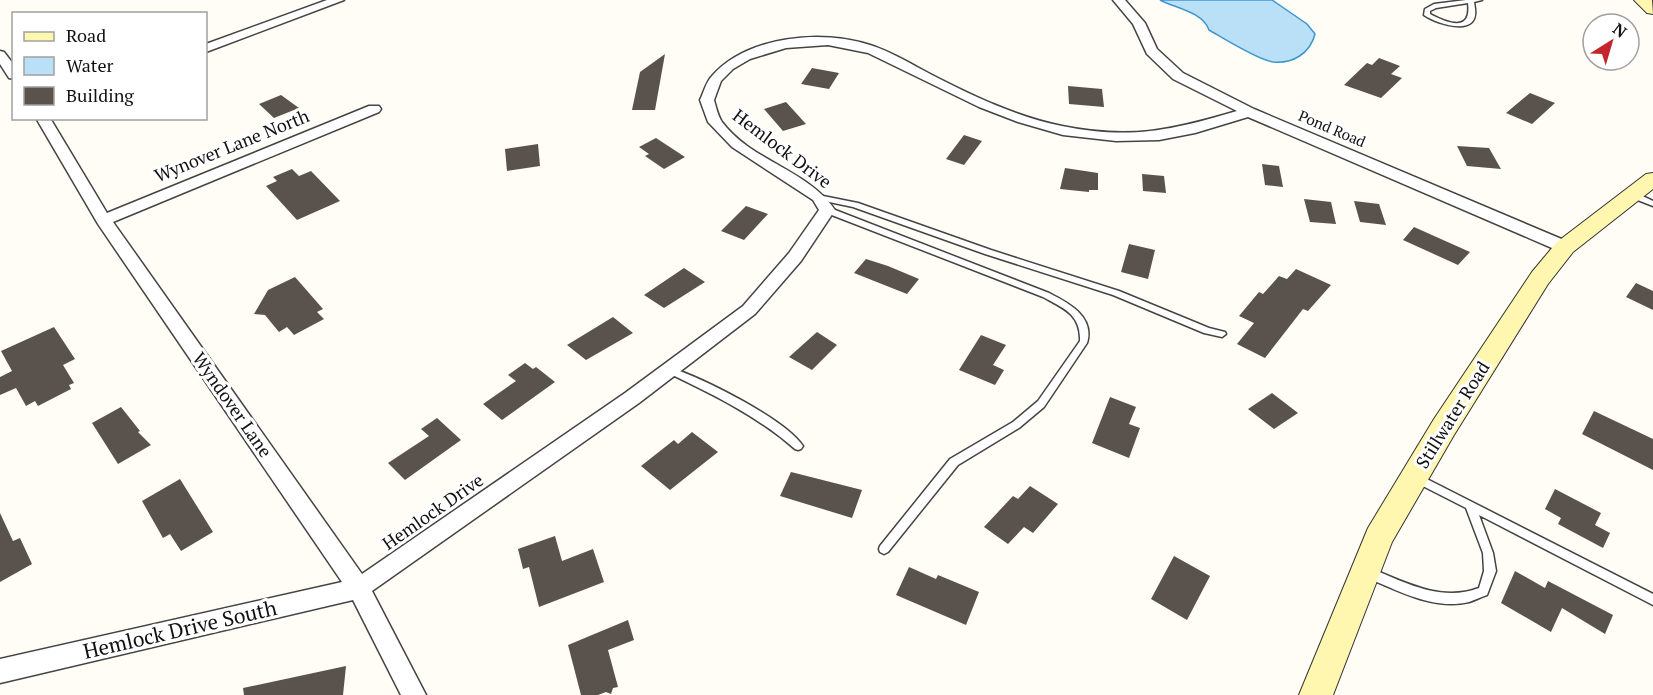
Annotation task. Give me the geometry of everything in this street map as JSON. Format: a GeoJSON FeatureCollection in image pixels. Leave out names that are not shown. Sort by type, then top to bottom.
{"type":"FeatureCollection","features":[{"type":"Feature","properties":{"kind":"main road"},"geometry":{"type":"LineString","coordinates":[[1642,0],[1653,9]]}},
{"type":"Feature","properties":{"kind":"main road","name":"Stillwater Road"},"geometry":{"type":"LineString","coordinates":[[1316,695],[1379,537],[1540,278],[1565,247],[1646,193]]}},
{"type":"Feature","properties":{"kind":"street"},"geometry":{"type":"LineString","coordinates":[[207,48],[338,0]]}},
{"type":"Feature","properties":{"kind":"street","name":"Pond Road"},"geometry":{"type":"LineString","coordinates":[[1119,0],[1139,23],[1151,51],[1178,76],[1248,112],[1565,247]]}},
{"type":"Feature","properties":{"kind":"street","name":"Hemlock Drive"},"geometry":{"type":"LineString","coordinates":[[359,588],[669,370],[749,310],[795,257],[823,203],[737,144],[716,122],[707,100],[717,79],[740,60],[771,48],[819,41],[837,41],[867,48],[977,102],[1025,122],[1083,134],[1126,138],[1171,134],[1248,112]]}},
{"type":"Feature","properties":{"kind":"street"},"geometry":{"type":"LineString","coordinates":[[0,56],[12,72]]}},
{"type":"Feature","properties":{"kind":"street","name":"Wynover Lane North"},"geometry":{"type":"LineString","coordinates":[[104,220],[374,109]]}},
{"type":"Feature","properties":{"kind":"street","name":"Wyndover Lane"},"geometry":{"type":"LineString","coordinates":[[44,120],[104,220],[359,588],[414,695]]}},
{"type":"Feature","properties":{"kind":"street","name":"Hemlock Drive South"},"geometry":{"type":"LineString","coordinates":[[0,672],[359,588]]}},
{"type":"Feature","properties":{"kind":"lane"},"geometry":{"type":"LineString","coordinates":[[1471,1],[1472,16],[1463,24],[1445,22],[1427,15],[1426,10],[1434,6],[1471,1],[1479,0]]}},
{"type":"Feature","properties":{"kind":"lane"},"geometry":{"type":"LineString","coordinates":[[823,203],[855,205],[988,252],[1116,293],[1207,331],[1222,334]]}},
{"type":"Feature","properties":{"kind":"lane"},"geometry":{"type":"LineString","coordinates":[[823,203],[1046,295],[1067,306],[1081,318],[1086,330],[1084,341],[1041,404],[1016,425],[954,462],[884,549]]}},
{"type":"Feature","properties":{"kind":"lane"},"geometry":{"type":"LineString","coordinates":[[669,370],[747,408],[780,429],[798,446]]}},
{"type":"Feature","properties":{"kind":"lane"},"geometry":{"type":"LineString","coordinates":[[1415,477],[1653,600]]}},
{"type":"Feature","properties":{"kind":"lane"},"geometry":{"type":"LineString","coordinates":[[1365,572],[1424,595],[1471,597],[1483,591],[1490,572],[1488,553],[1470,505]]}},
{"type":"Feature","properties":{"kind":"water"},"geometry":{"type":"Polygon","coordinates":[[[1160,0],[1272,0],[1307,24],[1315,34],[1309,47],[1299,56],[1287,61],[1273,62],[1250,53],[1209,30],[1201,19],[1188,11],[1160,0]]]}},
{"type":"Feature","properties":{"kind":"building"},"geometry":{"type":"Polygon","coordinates":[[[665,54],[655,110],[632,110],[640,72],[665,54]]]}},
{"type":"Feature","properties":{"kind":"building"},"geometry":{"type":"Polygon","coordinates":[[[1379,58],[1400,66],[1391,74],[1402,78],[1381,98],[1344,85],[1367,63],[1372,65],[1379,58]]]}},
{"type":"Feature","properties":{"kind":"building"},"geometry":{"type":"Polygon","coordinates":[[[812,68],[839,73],[829,89],[801,84],[812,68]]]}},
{"type":"Feature","properties":{"kind":"building"},"geometry":{"type":"Polygon","coordinates":[[[1068,86],[1102,89],[1104,107],[1069,104],[1068,86]]]}},
{"type":"Feature","properties":{"kind":"building"},"geometry":{"type":"Polygon","coordinates":[[[1530,93],[1555,103],[1532,124],[1506,113],[1530,93]]]}},
{"type":"Feature","properties":{"kind":"building"},"geometry":{"type":"Polygon","coordinates":[[[281,95],[299,108],[274,118],[259,104],[281,95]]]}},
{"type":"Feature","properties":{"kind":"building"},"geometry":{"type":"Polygon","coordinates":[[[786,102],[806,124],[783,131],[764,109],[786,102]]]}},
{"type":"Feature","properties":{"kind":"building"},"geometry":{"type":"Polygon","coordinates":[[[964,135],[982,141],[964,165],[946,159],[964,135]]]}},
{"type":"Feature","properties":{"kind":"building"},"geometry":{"type":"Polygon","coordinates":[[[656,138],[685,157],[664,169],[645,156],[649,154],[639,147],[656,138]]]}},
{"type":"Feature","properties":{"kind":"building"},"geometry":{"type":"Polygon","coordinates":[[[538,144],[540,166],[507,171],[505,149],[538,144]]]}},
{"type":"Feature","properties":{"kind":"building"},"geometry":{"type":"Polygon","coordinates":[[[1457,146],[1489,148],[1501,169],[1467,166],[1457,146]]]}},
{"type":"Feature","properties":{"kind":"building"},"geometry":{"type":"Polygon","coordinates":[[[1262,164],[1279,166],[1283,187],[1265,185],[1262,164]]]}},
{"type":"Feature","properties":{"kind":"building"},"geometry":{"type":"Polygon","coordinates":[[[1065,168],[1098,173],[1098,190],[1089,190],[1089,192],[1060,189],[1065,168]]]}},
{"type":"Feature","properties":{"kind":"building"},"geometry":{"type":"Polygon","coordinates":[[[292,169],[299,176],[311,171],[340,201],[297,220],[266,186],[277,181],[273,177],[292,169]]]}},
{"type":"Feature","properties":{"kind":"building"},"geometry":{"type":"Polygon","coordinates":[[[1142,174],[1164,176],[1166,193],[1143,191],[1142,174]]]}},
{"type":"Feature","properties":{"kind":"building"},"geometry":{"type":"Polygon","coordinates":[[[1304,199],[1331,202],[1336,224],[1310,222],[1304,199]]]}},
{"type":"Feature","properties":{"kind":"building"},"geometry":{"type":"Polygon","coordinates":[[[1354,201],[1379,204],[1386,225],[1360,222],[1354,201]]]}},
{"type":"Feature","properties":{"kind":"building"},"geometry":{"type":"Polygon","coordinates":[[[746,206],[768,214],[744,240],[721,231],[746,206]]]}},
{"type":"Feature","properties":{"kind":"building"},"geometry":{"type":"Polygon","coordinates":[[[1414,227],[1470,252],[1458,265],[1403,240],[1414,227]]]}},
{"type":"Feature","properties":{"kind":"building"},"geometry":{"type":"Polygon","coordinates":[[[1129,244],[1155,250],[1148,279],[1121,272],[1129,244]]]}},
{"type":"Feature","properties":{"kind":"building"},"geometry":{"type":"Polygon","coordinates":[[[866,259],[919,279],[907,294],[854,273],[866,259]]]}},
{"type":"Feature","properties":{"kind":"building"},"geometry":{"type":"Polygon","coordinates":[[[684,268],[705,282],[664,308],[644,295],[684,268]]]}},
{"type":"Feature","properties":{"kind":"building"},"geometry":{"type":"Polygon","coordinates":[[[1296,269],[1331,285],[1308,311],[1303,309],[1265,358],[1237,344],[1254,323],[1239,316],[1259,292],[1263,294],[1279,276],[1287,279],[1296,269]]]}},
{"type":"Feature","properties":{"kind":"building"},"geometry":{"type":"Polygon","coordinates":[[[295,277],[323,309],[317,312],[324,319],[294,335],[287,327],[279,332],[265,315],[254,314],[268,290],[295,277]]]}},
{"type":"Feature","properties":{"kind":"building"},"geometry":{"type":"Polygon","coordinates":[[[1636,283],[1653,291],[1653,310],[1626,297],[1636,283]]]}},
{"type":"Feature","properties":{"kind":"building"},"geometry":{"type":"Polygon","coordinates":[[[613,317],[633,333],[586,360],[567,345],[613,317]]]}},
{"type":"Feature","properties":{"kind":"building"},"geometry":{"type":"Polygon","coordinates":[[[54,327],[75,359],[63,365],[74,383],[69,385],[71,389],[38,406],[35,401],[26,406],[16,388],[0,395],[0,377],[12,371],[1,351],[54,327]]]}},
{"type":"Feature","properties":{"kind":"building"},"geometry":{"type":"Polygon","coordinates":[[[817,332],[837,345],[812,370],[789,357],[817,332]]]}},
{"type":"Feature","properties":{"kind":"building"},"geometry":{"type":"Polygon","coordinates":[[[981,335],[1006,345],[993,365],[1004,370],[995,385],[959,370],[981,335]]]}},
{"type":"Feature","properties":{"kind":"building"},"geometry":{"type":"Polygon","coordinates":[[[525,363],[533,369],[536,367],[555,382],[502,420],[483,404],[516,381],[508,375],[525,363]]]}},
{"type":"Feature","properties":{"kind":"building"},"geometry":{"type":"Polygon","coordinates":[[[1272,393],[1298,413],[1274,429],[1248,409],[1272,393]]]}},
{"type":"Feature","properties":{"kind":"building"},"geometry":{"type":"Polygon","coordinates":[[[1110,397],[1136,407],[1129,424],[1140,428],[1129,458],[1092,443],[1110,397]]]}},
{"type":"Feature","properties":{"kind":"building"},"geometry":{"type":"Polygon","coordinates":[[[121,407],[140,431],[138,432],[151,445],[118,464],[92,423],[121,407]]]}},
{"type":"Feature","properties":{"kind":"building"},"geometry":{"type":"Polygon","coordinates":[[[1594,411],[1653,439],[1653,470],[1582,434],[1594,411]]]}},
{"type":"Feature","properties":{"kind":"building"},"geometry":{"type":"Polygon","coordinates":[[[437,418],[461,440],[405,480],[388,463],[429,436],[421,429],[437,418]]]}},
{"type":"Feature","properties":{"kind":"building"},"geometry":{"type":"Polygon","coordinates":[[[692,432],[718,452],[670,490],[641,466],[674,440],[678,444],[692,432]]]}},
{"type":"Feature","properties":{"kind":"building"},"geometry":{"type":"Polygon","coordinates":[[[791,472],[862,490],[852,518],[780,496],[791,472]]]}},
{"type":"Feature","properties":{"kind":"building"},"geometry":{"type":"Polygon","coordinates":[[[180,479],[213,532],[181,551],[170,534],[163,538],[142,501],[180,479]]]}},
{"type":"Feature","properties":{"kind":"building"},"geometry":{"type":"Polygon","coordinates":[[[1030,486],[1058,504],[1033,533],[1024,527],[1008,544],[984,527],[1013,496],[1018,499],[1030,486]]]}},
{"type":"Feature","properties":{"kind":"building"},"geometry":{"type":"Polygon","coordinates":[[[1555,489],[1601,513],[1595,525],[1610,533],[1603,548],[1558,524],[1561,518],[1545,509],[1555,489]]]}},
{"type":"Feature","properties":{"kind":"building"},"geometry":{"type":"Polygon","coordinates":[[[0,513],[13,541],[20,538],[32,564],[0,582],[0,513]]]}},
{"type":"Feature","properties":{"kind":"building"},"geometry":{"type":"Polygon","coordinates":[[[555,536],[562,561],[593,549],[604,582],[539,607],[529,567],[523,569],[518,549],[555,536]]]}},
{"type":"Feature","properties":{"kind":"building"},"geometry":{"type":"Polygon","coordinates":[[[1174,556],[1210,576],[1187,620],[1151,599],[1174,556]]]}},
{"type":"Feature","properties":{"kind":"building"},"geometry":{"type":"Polygon","coordinates":[[[909,567],[936,579],[938,575],[979,592],[966,625],[896,595],[909,567]]]}},
{"type":"Feature","properties":{"kind":"building"},"geometry":{"type":"Polygon","coordinates":[[[1515,571],[1545,588],[1548,581],[1613,615],[1605,634],[1562,608],[1551,632],[1501,603],[1515,571]]]}},
{"type":"Feature","properties":{"kind":"building"},"geometry":{"type":"Polygon","coordinates":[[[628,620],[634,640],[608,650],[618,687],[613,688],[611,694],[606,692],[598,695],[581,695],[568,645],[628,620]]]}},
{"type":"Feature","properties":{"kind":"building"},"geometry":{"type":"Polygon","coordinates":[[[346,666],[343,695],[244,695],[243,688],[346,666]]]}}]}
